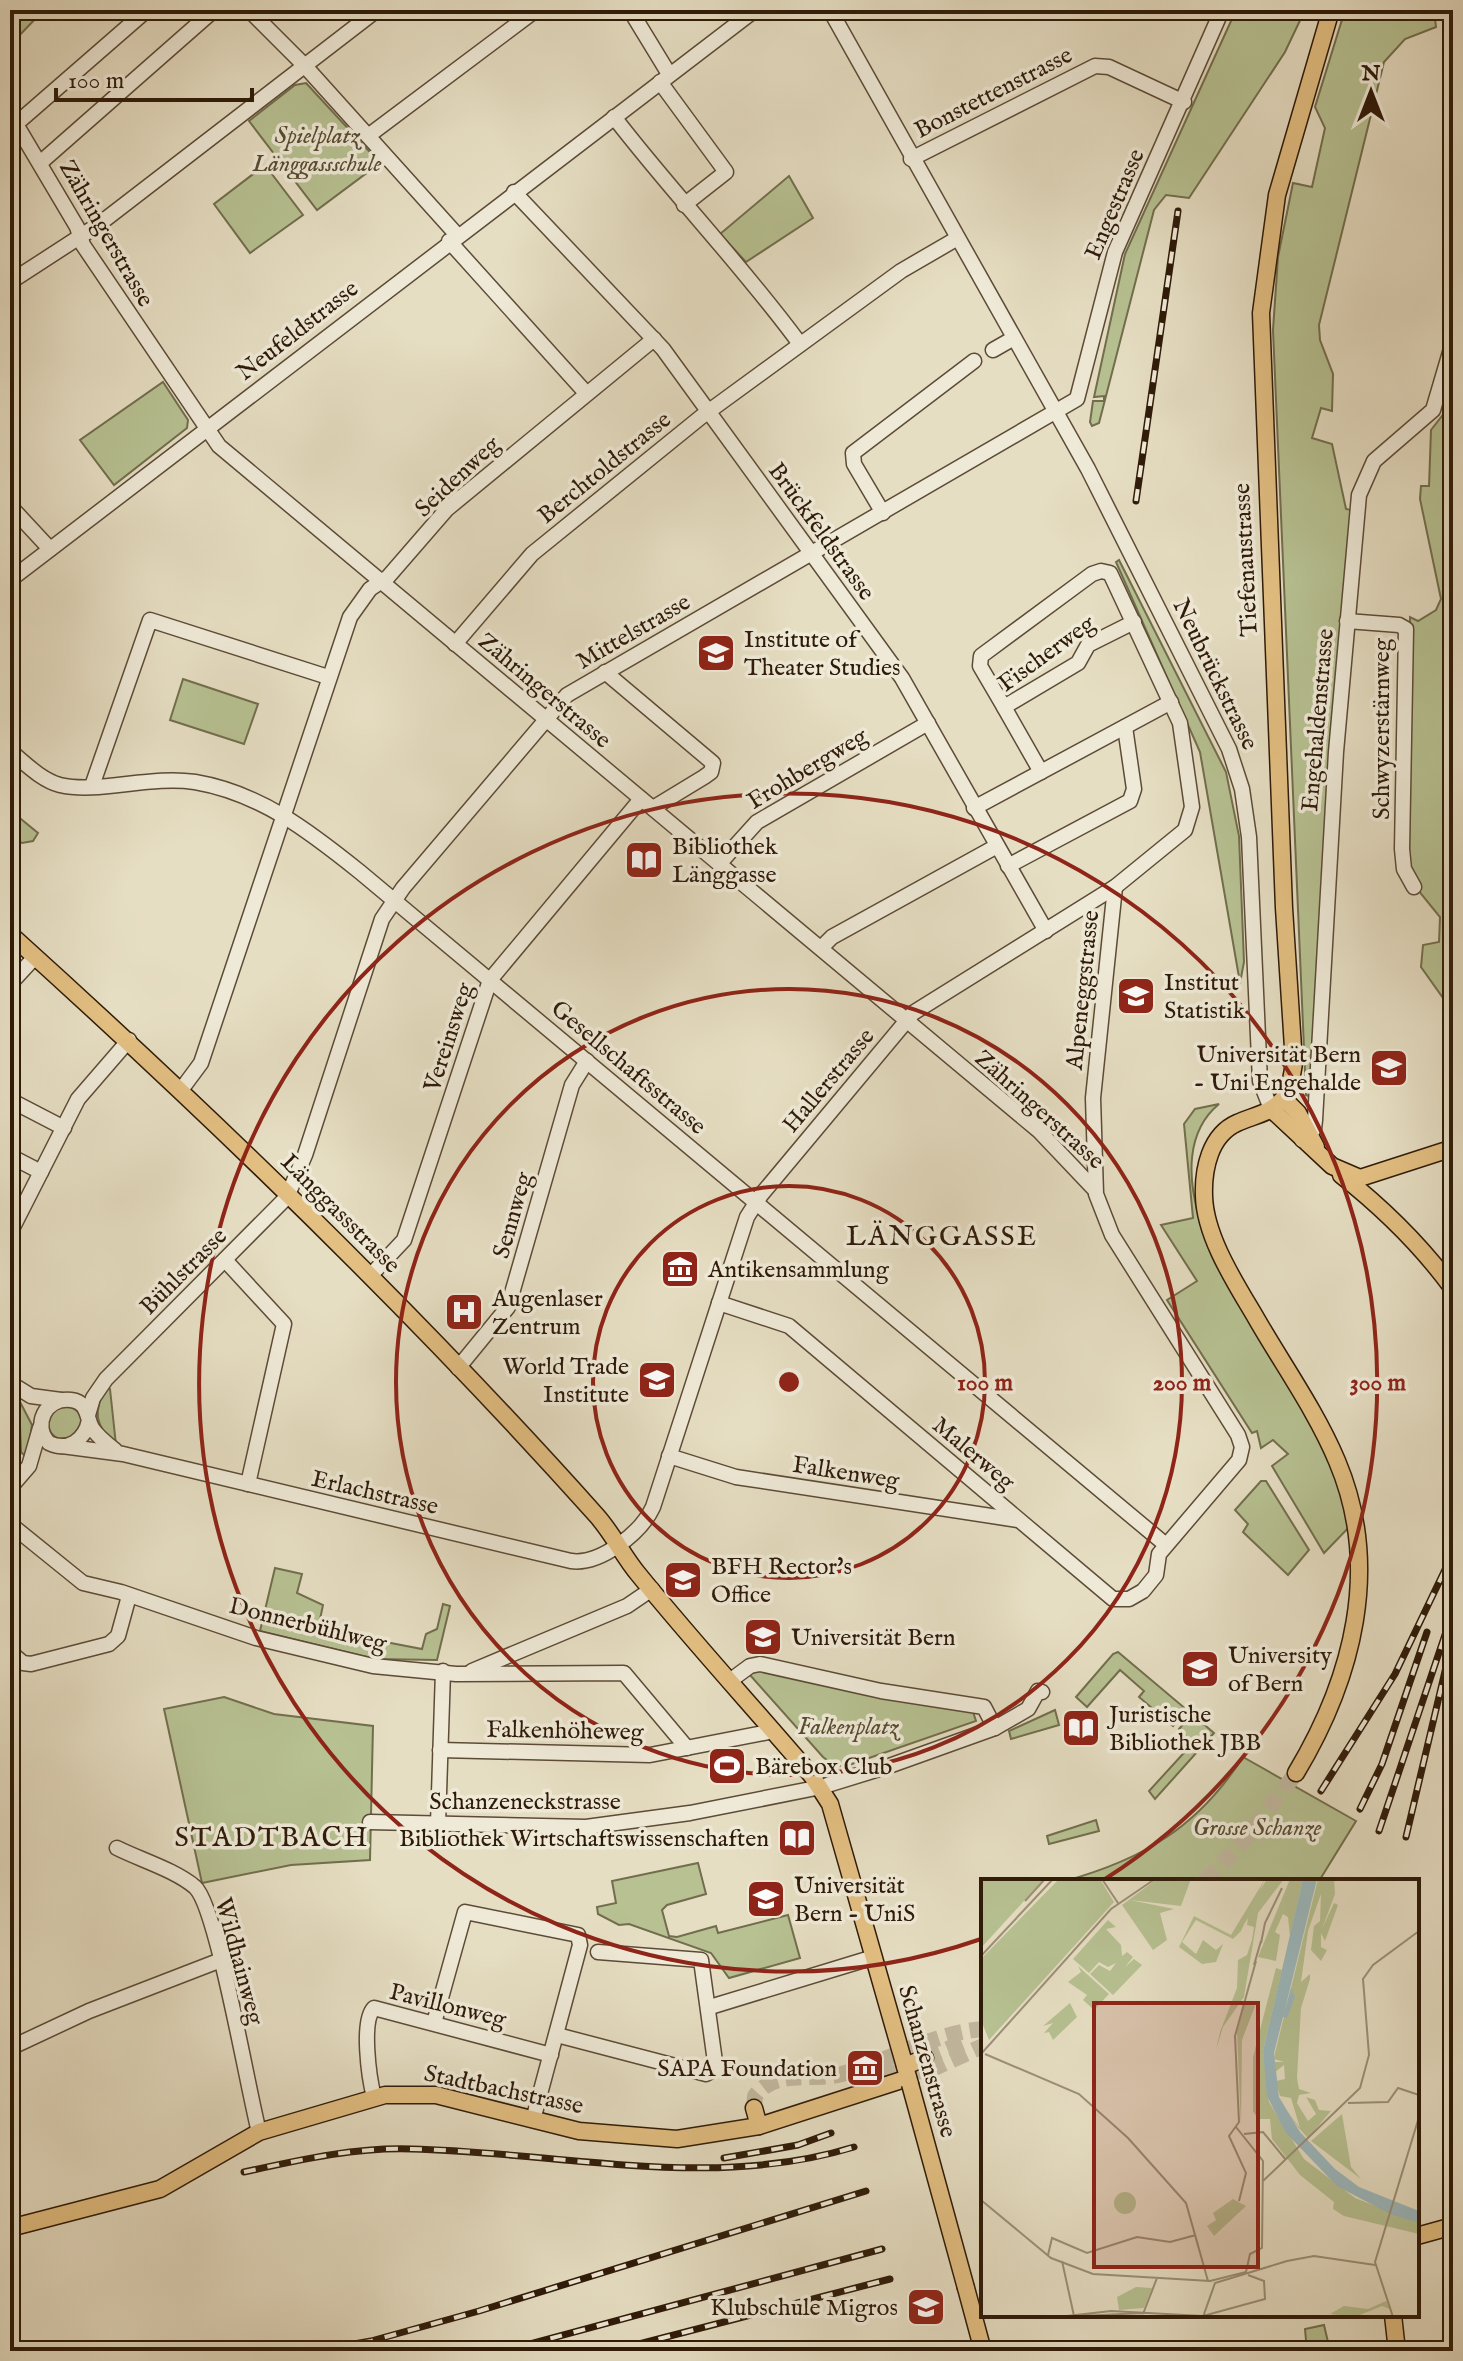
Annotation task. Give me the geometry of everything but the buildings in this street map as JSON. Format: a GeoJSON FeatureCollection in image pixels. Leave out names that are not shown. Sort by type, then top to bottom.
{"type":"FeatureCollection","features":[{"type":"Feature","properties":{"kind":"main road","name":"Tiefenaustrasse"},"geometry":{"type":"LineString","coordinates":[[1277,1104],[1294,1063],[1284,908],[1261,313],[1277,195],[1331,10]]}},
{"type":"Feature","properties":{"kind":"main road","name":"Länggassstrasse"},"geometry":{"type":"LineString","coordinates":[[10,934],[129,1040],[289,1192],[601,1520],[617,1544]]}},
{"type":"Feature","properties":{"kind":"main road"},"geometry":{"type":"LineString","coordinates":[[1296,1773],[1330,1710],[1354,1633],[1359,1609],[1360,1565],[1355,1521],[1337,1461],[1242,1293],[1204,1203],[1205,1177],[1215,1142],[1229,1128],[1277,1104],[1326,1161],[1381,1207],[1436,1266],[1453,1289]]}},
{"type":"Feature","properties":{"kind":"main road"},"geometry":{"type":"LineString","coordinates":[[1326,1161],[1360,1178],[1453,1148]]}},
{"type":"Feature","properties":{"kind":"main road"},"geometry":{"type":"LineString","coordinates":[[1378,1174],[1375,1192],[1381,1207]]}},
{"type":"Feature","properties":{"kind":"main road"},"geometry":{"type":"LineString","coordinates":[[617,1544],[821,1787]]}},
{"type":"Feature","properties":{"kind":"main road","name":"Schanzenstrasse"},"geometry":{"type":"LineString","coordinates":[[821,1787],[834,1816],[983,2351]]}},
{"type":"Feature","properties":{"kind":"main road","name":"Stadtbachstrasse"},"geometry":{"type":"LineString","coordinates":[[10,2228],[160,2189],[259,2132],[374,2097],[436,2095],[600,2134],[661,2139],[704,2137],[759,2126],[908,2076],[925,2058]]}},
{"type":"Feature","properties":{"kind":"main road"},"geometry":{"type":"LineString","coordinates":[[754,2108],[759,2126]]}},
{"type":"Feature","properties":{"kind":"main road"},"geometry":{"type":"LineString","coordinates":[[1419,2235],[1453,2226]]}},
{"type":"Feature","properties":{"kind":"main road"},"geometry":{"type":"LineString","coordinates":[[1393,2317],[1397,2351]]}},
{"type":"Feature","properties":{"kind":"street"},"geometry":{"type":"LineString","coordinates":[[13,119],[147,10]]}},
{"type":"Feature","properties":{"kind":"street","name":"Zähringerstrasse"},"geometry":{"type":"LineString","coordinates":[[40,163],[214,10]]}},
{"type":"Feature","properties":{"kind":"street"},"geometry":{"type":"LineString","coordinates":[[249,10],[368,136],[586,393]]}},
{"type":"Feature","properties":{"kind":"street"},"geometry":{"type":"LineString","coordinates":[[10,282],[80,237],[377,10]]}},
{"type":"Feature","properties":{"kind":"street"},"geometry":{"type":"LineString","coordinates":[[368,136],[536,10]]}},
{"type":"Feature","properties":{"kind":"street"},"geometry":{"type":"LineString","coordinates":[[630,10],[665,78],[726,172],[684,205]]}},
{"type":"Feature","properties":{"kind":"street","name":"Neufeldstrasse"},"geometry":{"type":"LineString","coordinates":[[10,580],[207,431],[220,417],[453,238],[755,10]]}},
{"type":"Feature","properties":{"kind":"street","name":"Neubrückstrasse"},"geometry":{"type":"LineString","coordinates":[[830,10],[956,239],[1057,413],[1222,733],[1240,780],[1249,837],[1261,1088],[1277,1104]]}},
{"type":"Feature","properties":{"kind":"street","name":"Engestrasse"},"geometry":{"type":"LineString","coordinates":[[1057,413],[1079,396],[1115,252],[1184,102],[1222,10]]}},
{"type":"Feature","properties":{"kind":"street","name":"Bonstettenstrasse"},"geometry":{"type":"LineString","coordinates":[[911,159],[1098,65],[1184,102]]}},
{"type":"Feature","properties":{"kind":"street"},"geometry":{"type":"LineString","coordinates":[[614,117],[684,205],[751,278],[800,344]]}},
{"type":"Feature","properties":{"kind":"street","name":"Zähringerstrasse"},"geometry":{"type":"LineString","coordinates":[[13,119],[80,237],[219,446],[1056,1146],[1095,1190]]}},
{"type":"Feature","properties":{"kind":"street","name":"Brückfeldstrasse"},"geometry":{"type":"LineString","coordinates":[[514,192],[616,303],[654,339],[902,678],[1046,931]]}},
{"type":"Feature","properties":{"kind":"street","name":"Berchtoldstrasse"},"geometry":{"type":"LineString","coordinates":[[455,644],[534,552],[708,411],[901,271],[956,239]]}},
{"type":"Feature","properties":{"kind":"street"},"geometry":{"type":"LineString","coordinates":[[993,350],[1014,338]]}},
{"type":"Feature","properties":{"kind":"street","name":"Seidenweg"},"geometry":{"type":"LineString","coordinates":[[181,1090],[201,1063],[350,617],[370,589],[382,582],[447,509],[654,339]]}},
{"type":"Feature","properties":{"kind":"street","name":"Engehaldenstrasse"},"geometry":{"type":"LineString","coordinates":[[1306,1136],[1315,1120],[1336,752],[1359,495],[1363,479],[1385,449],[1433,410],[1453,342]]}},
{"type":"Feature","properties":{"kind":"street"},"geometry":{"type":"LineString","coordinates":[[883,513],[854,464],[854,450],[974,361]]}},
{"type":"Feature","properties":{"kind":"street","name":"Mittelstrasse"},"geometry":{"type":"LineString","coordinates":[[289,1192],[305,1155],[378,928],[394,901],[567,695],[1057,413]]}},
{"type":"Feature","properties":{"kind":"street"},"geometry":{"type":"LineString","coordinates":[[12,516],[50,549]]}},
{"type":"Feature","properties":{"kind":"street"},"geometry":{"type":"LineString","coordinates":[[974,808],[1171,702],[1114,577],[1103,571],[1092,574],[981,656],[980,666],[1004,707]]}},
{"type":"Feature","properties":{"kind":"street"},"geometry":{"type":"LineString","coordinates":[[92,786],[150,620],[328,677]]}},
{"type":"Feature","properties":{"kind":"street","name":"Schwyzerstärnweg"},"geometry":{"type":"LineString","coordinates":[[1347,621],[1399,625],[1406,629],[1402,849],[1404,869],[1414,887]]}},
{"type":"Feature","properties":{"kind":"street","name":"Fischerweg"},"geometry":{"type":"LineString","coordinates":[[1041,772],[1004,707],[1078,663],[1088,645],[1134,622]]}},
{"type":"Feature","properties":{"kind":"street","name":"Vereinsweg"},"geometry":{"type":"LineString","coordinates":[[370,1276],[404,1240],[490,980],[647,804],[711,772],[713,763],[605,672]]}},
{"type":"Feature","properties":{"kind":"street","name":"Hallerstrasse"},"geometry":{"type":"LineString","coordinates":[[617,1544],[650,1514],[747,1217],[755,1204],[913,1013],[1115,887],[1179,839],[1188,825],[1192,807],[1180,723],[1171,702]]}},
{"type":"Feature","properties":{"kind":"street","name":"Frohbergweg"},"geometry":{"type":"LineString","coordinates":[[719,864],[757,822],[928,723]]}},
{"type":"Feature","properties":{"kind":"street"},"geometry":{"type":"LineString","coordinates":[[1008,866],[1130,801],[1134,789],[1125,727]]}},
{"type":"Feature","properties":{"kind":"street","name":"Gesellschaftsstrasse"},"geometry":{"type":"LineString","coordinates":[[10,751],[50,781],[92,786],[155,779],[197,783],[237,793],[283,814],[490,980],[1166,1545]]}},
{"type":"Feature","properties":{"kind":"street"},"geometry":{"type":"LineString","coordinates":[[821,948],[830,938],[997,846]]}},
{"type":"Feature","properties":{"kind":"street","name":"Alpeneggstrasse"},"geometry":{"type":"LineString","coordinates":[[1115,887],[1093,1098],[1095,1190],[1112,1235],[1241,1442],[1239,1460],[1166,1545]]}},
{"type":"Feature","properties":{"kind":"street"},"geometry":{"type":"LineString","coordinates":[[10,984],[35,957]]}},
{"type":"Feature","properties":{"kind":"street"},"geometry":{"type":"LineString","coordinates":[[10,1233],[89,1084],[129,1040]]}},
{"type":"Feature","properties":{"kind":"street","name":"Sennweg"},"geometry":{"type":"LineString","coordinates":[[458,1368],[508,1307],[572,1085],[587,1061]]}},
{"type":"Feature","properties":{"kind":"street"},"geometry":{"type":"LineString","coordinates":[[10,1100],[64,1128]]}},
{"type":"Feature","properties":{"kind":"street"},"geometry":{"type":"LineString","coordinates":[[10,1156],[41,1172]]}},
{"type":"Feature","properties":{"kind":"street","name":"Bühlstrasse"},"geometry":{"type":"LineString","coordinates":[[89,1417],[93,1398],[106,1379],[289,1192]]}},
{"type":"Feature","properties":{"kind":"street"},"geometry":{"type":"LineString","coordinates":[[225,1260],[255,1289],[284,1326],[248,1484]]}},
{"type":"Feature","properties":{"kind":"street","name":"Malerweg"},"geometry":{"type":"LineString","coordinates":[[719,1303],[789,1326],[1113,1599],[1129,1599],[1143,1591],[1156,1575],[1157,1558],[1166,1545]]}},
{"type":"Feature","properties":{"kind":"street","name":"Bühlstrasse"},"geometry":{"type":"LineString","coordinates":[[65,1400],[106,1379]]}},
{"type":"Feature","properties":{"kind":"street"},"geometry":{"type":"LineString","coordinates":[[16,1387],[82,1404],[101,1439],[119,1453]]}},
{"type":"Feature","properties":{"kind":"street"},"geometry":{"type":"LineString","coordinates":[[16,1387],[49,1443],[61,1446]]}},
{"type":"Feature","properties":{"kind":"street"},"geometry":{"type":"LineString","coordinates":[[29,1466],[47,1409],[65,1400]]}},
{"type":"Feature","properties":{"kind":"street"},"geometry":{"type":"LineString","coordinates":[[10,1488],[29,1466],[79,1439],[89,1417]]}},
{"type":"Feature","properties":{"kind":"street","name":"Erlachstrasse"},"geometry":{"type":"LineString","coordinates":[[61,1446],[119,1453],[571,1561],[590,1561],[617,1544]]}},
{"type":"Feature","properties":{"kind":"street","name":"Falkenweg"},"geometry":{"type":"LineString","coordinates":[[669,1456],[736,1477],[1018,1520]]}},
{"type":"Feature","properties":{"kind":"street","name":"Donnerbühlweg"},"geometry":{"type":"LineString","coordinates":[[10,1524],[74,1579],[256,1638],[356,1662],[468,1674],[627,1606],[652,1589]]}},
{"type":"Feature","properties":{"kind":"street"},"geometry":{"type":"LineString","coordinates":[[10,1652],[22,1663],[31,1664],[109,1644],[118,1636],[129,1596]]}},
{"type":"Feature","properties":{"kind":"street"},"geometry":{"type":"LineString","coordinates":[[731,1680],[750,1666],[760,1664],[881,1691],[984,1707],[995,1728]]}},
{"type":"Feature","properties":{"kind":"street"},"geometry":{"type":"LineString","coordinates":[[438,1824],[443,1671]]}},
{"type":"Feature","properties":{"kind":"street","name":"Falkenhöheweg"},"geometry":{"type":"LineString","coordinates":[[468,1674],[624,1673],[687,1748]]}},
{"type":"Feature","properties":{"kind":"street","name":"Schanzeneckstrasse"},"geometry":{"type":"LineString","coordinates":[[370,1822],[607,1827],[821,1787],[995,1728],[1028,1709],[1038,1691],[1042,1692]]}},
{"type":"Feature","properties":{"kind":"street","name":"Falkenhöheweg"},"geometry":{"type":"LineString","coordinates":[[440,1750],[650,1755],[774,1731]]}},
{"type":"Feature","properties":{"kind":"street","name":"Wildhainweg"},"geometry":{"type":"LineString","coordinates":[[117,1848],[196,1888],[207,1907],[259,2132]]}},
{"type":"Feature","properties":{"kind":"street"},"geometry":{"type":"LineString","coordinates":[[434,2023],[461,1917],[467,1911],[571,1931],[579,1936],[557,2035],[533,2120]]}},
{"type":"Feature","properties":{"kind":"street"},"geometry":{"type":"LineString","coordinates":[[557,2035],[712,2073],[716,2067],[710,2007],[700,1958],[598,1952]]}},
{"type":"Feature","properties":{"kind":"street"},"geometry":{"type":"LineString","coordinates":[[710,2007],[874,1957]]}},
{"type":"Feature","properties":{"kind":"street"},"geometry":{"type":"LineString","coordinates":[[10,2048],[89,2011],[221,1960]]}},
{"type":"Feature","properties":{"kind":"street","name":"Pavillonweg"},"geometry":{"type":"LineString","coordinates":[[374,2097],[369,2066],[370,2011],[378,2008],[551,2055]]}},
{"type":"Feature","properties":{"kind":"green space"},"geometry":{"type":"Polygon","coordinates":[[[10,10],[44,10],[10,45],[10,10]]]}},
{"type":"Feature","properties":{"kind":"green space"},"geometry":{"type":"Polygon","coordinates":[[[1236,10],[1305,10],[1285,52],[1189,198],[1166,195],[1154,210],[1099,423],[1092,426],[1093,401],[1104,401],[1104,396],[1094,397],[1125,254],[1236,10]]]}},
{"type":"Feature","properties":{"kind":"green space"},"geometry":{"type":"Polygon","coordinates":[[[1345,10],[1434,10],[1436,27],[1405,39],[1384,62],[1319,325],[1320,340],[1333,374],[1332,411],[1321,408],[1312,438],[1332,444],[1346,509],[1351,510],[1330,752],[1311,1097],[1306,1095],[1273,330],[1278,257],[1293,183],[1312,187],[1325,128],[1315,107],[1345,10]]]}},
{"type":"Feature","properties":{"kind":"green space","name":"Spielplatz Länggassschule"},"geometry":{"type":"Polygon","coordinates":[[[306,83],[380,163],[317,210],[249,121],[295,85],[306,83]]]}},
{"type":"Feature","properties":{"kind":"green space"},"geometry":{"type":"Polygon","coordinates":[[[265,165],[303,215],[250,253],[214,204],[265,165]]]}},
{"type":"Feature","properties":{"kind":"green space"},"geometry":{"type":"Polygon","coordinates":[[[789,176],[813,218],[746,262],[720,234],[789,176]]]}},
{"type":"Feature","properties":{"kind":"green space"},"geometry":{"type":"Polygon","coordinates":[[[163,382],[188,420],[187,428],[114,485],[80,440],[163,382]]]}},
{"type":"Feature","properties":{"kind":"green space"},"geometry":{"type":"Polygon","coordinates":[[[1453,389],[1453,1012],[1421,967],[1423,945],[1439,942],[1440,917],[1409,879],[1410,617],[1418,621],[1436,610],[1441,599],[1420,499],[1421,486],[1429,486],[1431,430],[1445,412],[1453,389]]]}},
{"type":"Feature","properties":{"kind":"green space"},"geometry":{"type":"Polygon","coordinates":[[[1119,560],[1226,772],[1239,836],[1244,962],[1240,983],[1200,752],[1116,562],[1119,560]]]}},
{"type":"Feature","properties":{"kind":"green space"},"geometry":{"type":"Polygon","coordinates":[[[183,679],[258,704],[244,744],[170,720],[183,679]]]}},
{"type":"Feature","properties":{"kind":"green space"},"geometry":{"type":"Polygon","coordinates":[[[10,810],[38,833],[33,841],[22,843],[10,835],[10,810]]]}},
{"type":"Feature","properties":{"kind":"green space"},"geometry":{"type":"Polygon","coordinates":[[[1219,1104],[1208,1115],[1195,1142],[1192,1172],[1195,1202],[1199,1217],[1304,1398],[1355,1521],[1324,1553],[1272,1466],[1288,1454],[1273,1440],[1261,1448],[1257,1431],[1252,1433],[1167,1300],[1197,1281],[1161,1225],[1193,1218],[1184,1124],[1195,1109],[1219,1104]]]}},
{"type":"Feature","properties":{"kind":"green space"},"geometry":{"type":"Polygon","coordinates":[[[107,1387],[110,1389],[116,1445],[98,1418],[99,1404],[107,1387]]]}},
{"type":"Feature","properties":{"kind":"green space"},"geometry":{"type":"Polygon","coordinates":[[[19,1400],[32,1425],[27,1458],[21,1452],[19,1400]]]}},
{"type":"Feature","properties":{"kind":"green space"},"geometry":{"type":"Polygon","coordinates":[[[65,1406],[77,1411],[82,1423],[77,1435],[65,1440],[53,1435],[48,1423],[53,1411],[65,1406]]]}},
{"type":"Feature","properties":{"kind":"green space"},"geometry":{"type":"Polygon","coordinates":[[[1261,1481],[1266,1481],[1309,1550],[1288,1575],[1243,1532],[1248,1524],[1235,1510],[1261,1481]]]}},
{"type":"Feature","properties":{"kind":"green space"},"geometry":{"type":"Polygon","coordinates":[[[275,1568],[302,1574],[297,1593],[323,1605],[318,1629],[422,1649],[426,1634],[437,1629],[443,1604],[450,1606],[437,1660],[375,1659],[260,1631],[275,1568]]]}},
{"type":"Feature","properties":{"kind":"green space"},"geometry":{"type":"Polygon","coordinates":[[[1118,1652],[1187,1710],[1173,1726],[1139,1697],[1144,1691],[1120,1670],[1087,1707],[1076,1697],[1118,1652]]]}},
{"type":"Feature","properties":{"kind":"green space","name":"Falkenplatz"},"geometry":{"type":"Polygon","coordinates":[[[756,1669],[972,1709],[976,1721],[849,1765],[835,1766],[823,1757],[750,1675],[756,1669]]]}},
{"type":"Feature","properties":{"kind":"green space"},"geometry":{"type":"Polygon","coordinates":[[[224,1697],[274,1714],[373,1726],[370,1860],[291,1865],[202,1883],[164,1709],[224,1697]]]}},
{"type":"Feature","properties":{"kind":"green space"},"geometry":{"type":"Polygon","coordinates":[[[1055,1710],[1059,1725],[1011,1739],[1009,1731],[1055,1710]]]}},
{"type":"Feature","properties":{"kind":"green space"},"geometry":{"type":"Polygon","coordinates":[[[1192,1714],[1214,1733],[1155,1799],[1149,1791],[1193,1743],[1179,1729],[1192,1714]]]}},
{"type":"Feature","properties":{"kind":"green space","name":"Grosse Schanze"},"geometry":{"type":"Polygon","coordinates":[[[1243,1757],[1356,1821],[1320,1879],[1071,1879],[1120,1862],[1167,1837],[1188,1821],[1226,1782],[1243,1757]]]}},
{"type":"Feature","properties":{"kind":"green space"},"geometry":{"type":"Polygon","coordinates":[[[1096,1820],[1099,1831],[1049,1844],[1047,1836],[1096,1820]]]}},
{"type":"Feature","properties":{"kind":"green space"},"geometry":{"type":"Polygon","coordinates":[[[698,1863],[706,1894],[667,1905],[662,1910],[669,1936],[677,1937],[716,1926],[718,1933],[788,1915],[800,1958],[729,1978],[711,1953],[629,1924],[619,1925],[598,1914],[597,1907],[616,1903],[612,1881],[698,1863]]]}},
{"type":"Feature","properties":{"kind":"green space"},"geometry":{"type":"Polygon","coordinates":[[[1324,2325],[1328,2342],[1322,2351],[1307,2351],[1305,2329],[1324,2325]]]}},
{"type":"Feature","properties":{"kind":"tunnel"},"geometry":{"type":"LineString","coordinates":[[1207,1879],[1247,1837],[1296,1773]]}},
{"type":"Feature","properties":{"kind":"tunnel"},"geometry":{"type":"LineString","coordinates":[[754,2108],[755,2096],[773,2082],[842,2074],[946,2036],[981,2029]]}},
{"type":"Feature","properties":{"kind":"tunnel"},"geometry":{"type":"LineString","coordinates":[[925,2058],[968,2041]]}},
{"type":"Feature","properties":{"kind":"tunnel"},"geometry":{"type":"LineString","coordinates":[[858,2074],[928,2071],[981,2047]]}},
{"type":"Feature","properties":{"kind":"railway"},"geometry":{"type":"LineString","coordinates":[[1136,501],[1178,211]]}},
{"type":"Feature","properties":{"kind":"railway"},"geometry":{"type":"LineString","coordinates":[[1321,1791],[1395,1674],[1453,1553]]}},
{"type":"Feature","properties":{"kind":"railway"},"geometry":{"type":"LineString","coordinates":[[1379,1831],[1453,1611]]}},
{"type":"Feature","properties":{"kind":"railway"},"geometry":{"type":"LineString","coordinates":[[1360,1809],[1382,1764],[1427,1632]]}},
{"type":"Feature","properties":{"kind":"railway"},"geometry":{"type":"LineString","coordinates":[[1406,1837],[1450,1650]]}},
{"type":"Feature","properties":{"kind":"railway"},"geometry":{"type":"LineString","coordinates":[[724,2158],[798,2145],[831,2133]]}},
{"type":"Feature","properties":{"kind":"railway"},"geometry":{"type":"LineString","coordinates":[[244,2172],[327,2155],[391,2149],[690,2168],[800,2160],[854,2147]]}},
{"type":"Feature","properties":{"kind":"railway"},"geometry":{"type":"LineString","coordinates":[[314,2351],[371,2341],[479,2311],[866,2191]]}},
{"type":"Feature","properties":{"kind":"railway"},"geometry":{"type":"LineString","coordinates":[[504,2351],[882,2249]]}},
{"type":"Feature","properties":{"kind":"railway"},"geometry":{"type":"LineString","coordinates":[[612,2351],[890,2279]]}},
{"type":"Feature","properties":{"kind":"railway"},"geometry":{"type":"LineString","coordinates":[[10,2343],[126,2351]]}},
{"type":"Feature","properties":{"kind":"place","name":"Institute of Theater Studies"},"geometry":{"type":"Point","coordinates":[716,653]}},
{"type":"Feature","properties":{"kind":"place","name":"Bibliothek Länggasse"},"geometry":{"type":"Point","coordinates":[644,860]}},
{"type":"Feature","properties":{"kind":"place","name":"Institut Statistik"},"geometry":{"type":"Point","coordinates":[1136,996]}},
{"type":"Feature","properties":{"kind":"place","name":"Universität Bern - Uni Engehalde"},"geometry":{"type":"Point","coordinates":[1389,1068]}},
{"type":"Feature","properties":{"kind":"place","name":"Antikensammlung"},"geometry":{"type":"Point","coordinates":[680,1269]}},
{"type":"Feature","properties":{"kind":"place","name":"Augenlaser Zentrum"},"geometry":{"type":"Point","coordinates":[464,1312]}},
{"type":"Feature","properties":{"kind":"place","name":"World Trade Institute"},"geometry":{"type":"Point","coordinates":[657,1380]}},
{"type":"Feature","properties":{"kind":"place","name":"BFH Rector's Office"},"geometry":{"type":"Point","coordinates":[683,1580]}},
{"type":"Feature","properties":{"kind":"place","name":"Universität Bern"},"geometry":{"type":"Point","coordinates":[763,1637]}},
{"type":"Feature","properties":{"kind":"place","name":"University of Bern"},"geometry":{"type":"Point","coordinates":[1200,1669]}},
{"type":"Feature","properties":{"kind":"place","name":"Juristische Bibliothek JBB"},"geometry":{"type":"Point","coordinates":[1081,1728]}},
{"type":"Feature","properties":{"kind":"place","name":"Bärebox Club"},"geometry":{"type":"Point","coordinates":[727,1766]}},
{"type":"Feature","properties":{"kind":"place","name":"Bibliothek Wirtschaftswissenschaften"},"geometry":{"type":"Point","coordinates":[797,1838]}},
{"type":"Feature","properties":{"kind":"place","name":"Universität Bern - UniS"},"geometry":{"type":"Point","coordinates":[766,1899]}},
{"type":"Feature","properties":{"kind":"place","name":"SAPA Foundation"},"geometry":{"type":"Point","coordinates":[865,2068]}},
{"type":"Feature","properties":{"kind":"place","name":"Klubschule Migros"},"geometry":{"type":"Point","coordinates":[926,2307]}},
{"type":"Feature","properties":{"kind":"district","name":"LÄNGGASSE"},"geometry":{"type":"Point","coordinates":[942,1235]}},
{"type":"Feature","properties":{"kind":"district","name":"STADTBACH"},"geometry":{"type":"Point","coordinates":[272,1836]}}]}
